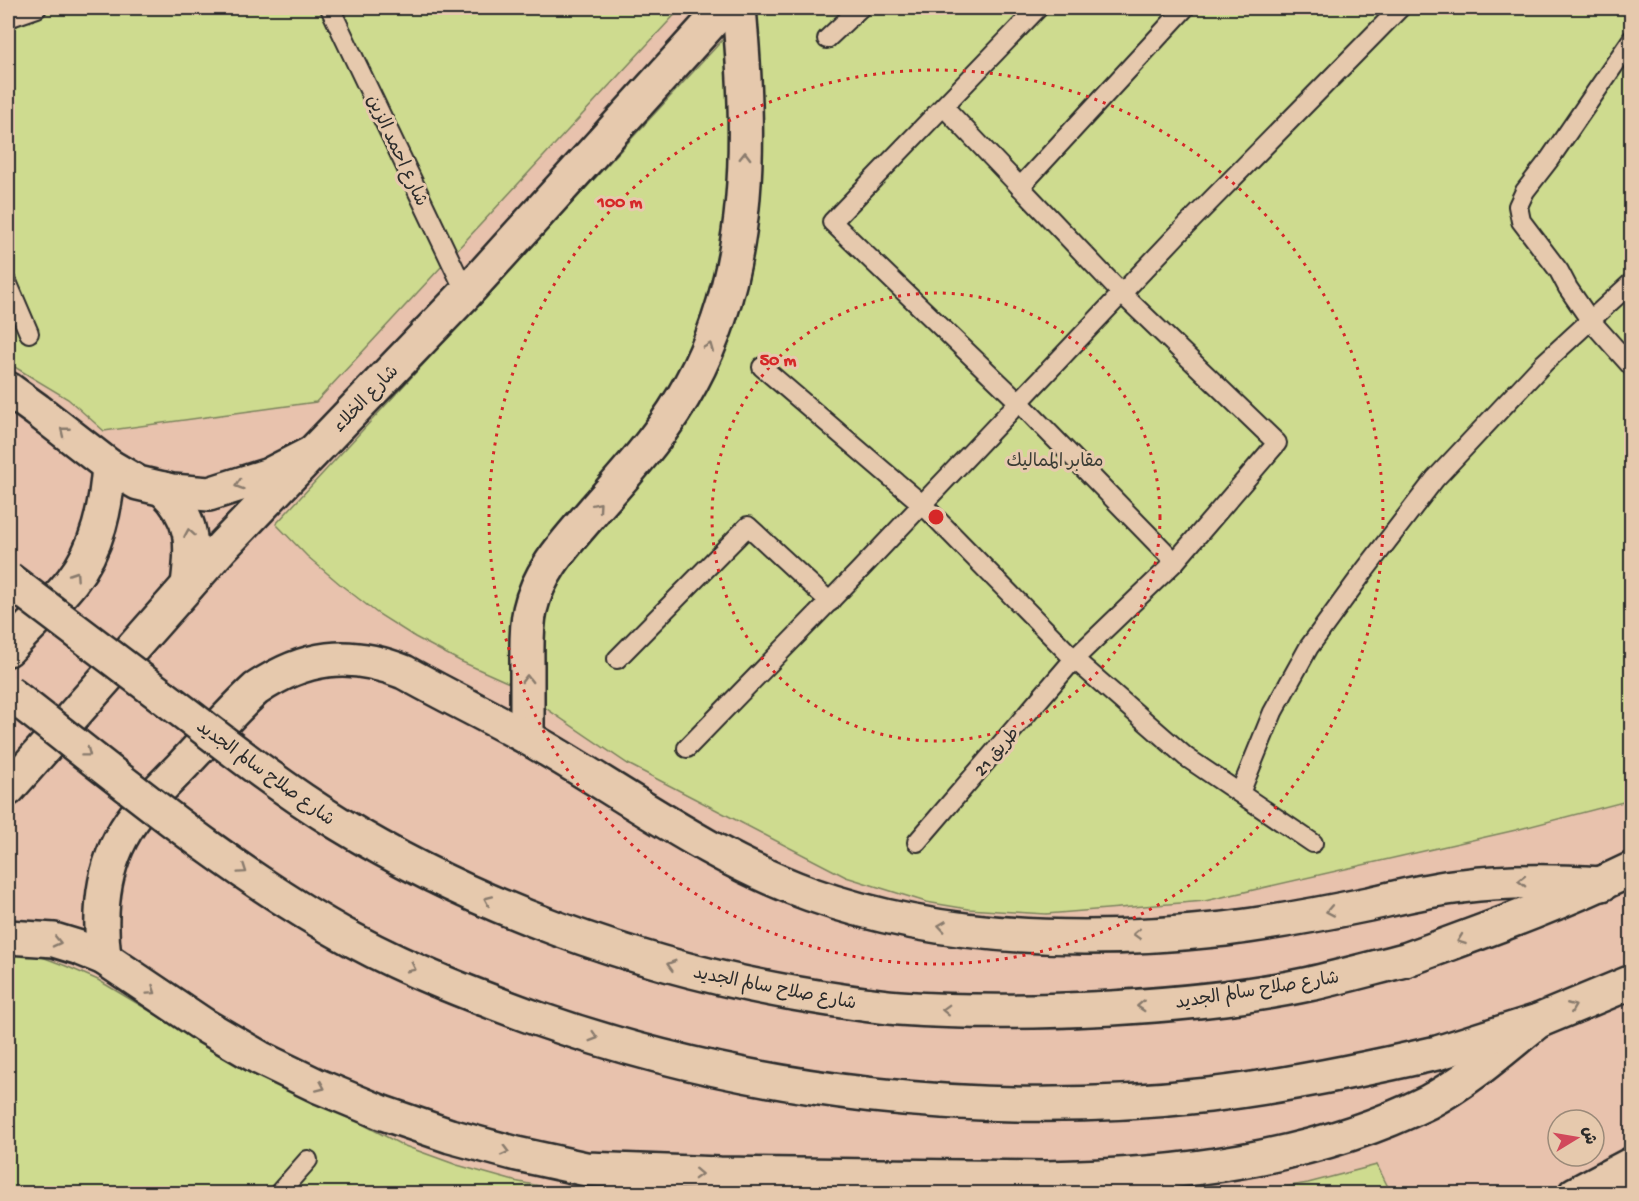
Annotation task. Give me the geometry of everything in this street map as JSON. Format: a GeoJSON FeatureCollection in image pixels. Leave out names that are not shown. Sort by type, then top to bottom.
{"type":"FeatureCollection","features":[{"type":"Feature","properties":{"kind":"main road","name":"شارع الخلاء"},"geometry":{"type":"LineString","coordinates":[[8,789],[223,546],[466,293],[724,8]]}},
{"type":"Feature","properties":{"kind":"main road"},"geometry":{"type":"LineString","coordinates":[[526,737],[527,633],[536,589],[554,559],[658,436],[675,410],[705,357],[730,285],[741,229],[745,162],[743,53],[738,8]]}},
{"type":"Feature","properties":{"kind":"main road"},"geometry":{"type":"LineString","coordinates":[[8,389],[109,466],[138,483],[163,489],[209,494],[269,475],[312,453]]}},
{"type":"Feature","properties":{"kind":"main road"},"geometry":{"type":"LineString","coordinates":[[8,649],[73,580],[88,554],[104,507],[109,466]]}},
{"type":"Feature","properties":{"kind":"main road"},"geometry":{"type":"LineString","coordinates":[[163,489],[177,502],[187,523],[192,550],[188,585]]}},
{"type":"Feature","properties":{"kind":"main road","name":"شارع صلاح سالم الجديد"},"geometry":{"type":"LineString","coordinates":[[8,579],[288,791],[382,849],[441,879],[569,933],[636,956],[705,975],[833,1000],[898,1008],[983,1011],[1069,1010],[1154,1005],[1306,985],[1405,960],[1504,924],[1602,884],[1632,869]]}},
{"type":"Feature","properties":{"kind":"main road"},"geometry":{"type":"LineString","coordinates":[[104,958],[100,928],[102,898],[108,868],[120,841],[136,815],[256,689],[275,676],[297,666],[320,660],[343,658],[385,664],[404,672],[526,737],[688,835],[767,877],[854,908],[900,919],[945,927],[1014,933],[1083,936],[1152,934],[1225,928],[1298,918],[1414,893],[1460,886],[1507,882],[1602,884]]}},
{"type":"Feature","properties":{"kind":"main road"},"geometry":{"type":"LineString","coordinates":[[8,692],[218,853],[353,940],[424,974],[573,1031],[640,1051],[765,1080],[847,1092],[927,1100],[1063,1104],[1136,1101],[1253,1089],[1362,1070],[1437,1053],[1538,1021],[1632,982]]}},
{"type":"Feature","properties":{"kind":"main road"},"geometry":{"type":"LineString","coordinates":[[8,937],[54,940],[104,958],[205,1026],[260,1058],[318,1086],[383,1113],[450,1136],[517,1154],[597,1169],[720,1174],[1045,1178],[1153,1173],[1206,1167],[1312,1144],[1364,1128],[1429,1101],[1477,1071],[1538,1021]]}},
{"type":"Feature","properties":{"kind":"main road"},"geometry":{"type":"LineString","coordinates":[[1575,1194],[1632,1164]]}},
{"type":"Feature","properties":{"kind":"lane"},"geometry":{"type":"LineString","coordinates":[[8,18],[37,8]]}},
{"type":"Feature","properties":{"kind":"lane","name":"شارع احمد الزين"},"geometry":{"type":"LineString","coordinates":[[330,8],[466,293]]}},
{"type":"Feature","properties":{"kind":"lane"},"geometry":{"type":"LineString","coordinates":[[827,39],[860,8]]}},
{"type":"Feature","properties":{"kind":"lane"},"geometry":{"type":"LineString","coordinates":[[1038,8],[832,222],[1019,402],[1175,562]]}},
{"type":"Feature","properties":{"kind":"lane"},"geometry":{"type":"LineString","coordinates":[[1020,187],[1185,8]]}},
{"type":"Feature","properties":{"kind":"lane"},"geometry":{"type":"LineString","coordinates":[[687,748],[1400,8]]}},
{"type":"Feature","properties":{"kind":"lane"},"geometry":{"type":"LineString","coordinates":[[1632,39],[1525,191],[1518,206],[1521,221],[1559,271],[1590,320],[1632,366]]}},
{"type":"Feature","properties":{"kind":"lane"},"geometry":{"type":"LineString","coordinates":[[944,107],[1122,294]]}},
{"type":"Feature","properties":{"kind":"lane"},"geometry":{"type":"LineString","coordinates":[[1240,793],[1273,712],[1309,646],[1365,570],[1435,479],[1544,363],[1632,282]]}},
{"type":"Feature","properties":{"kind":"lane"},"geometry":{"type":"LineString","coordinates":[[8,284],[29,333]]}},
{"type":"Feature","properties":{"kind":"lane","name":"طريق 21"},"geometry":{"type":"LineString","coordinates":[[917,842],[1074,659],[1175,562],[1277,443],[1122,294]]}},
{"type":"Feature","properties":{"kind":"lane"},"geometry":{"type":"LineString","coordinates":[[762,367],[922,504],[1074,659],[1186,757],[1313,843]]}},
{"type":"Feature","properties":{"kind":"lane"},"geometry":{"type":"LineString","coordinates":[[617,659],[748,526],[830,602]]}},
{"type":"Feature","properties":{"kind":"lane"},"geometry":{"type":"LineString","coordinates":[[278,1194],[308,1160]]}},
{"type":"Feature","properties":{"kind":"green space"},"geometry":{"type":"Polygon","coordinates":[[[8,8],[681,8],[316,402],[104,431],[68,399],[8,363],[8,8]]]}},
{"type":"Feature","properties":{"kind":"green space","name":"مقابر المماليك"},"geometry":{"type":"Polygon","coordinates":[[[752,8],[1631,8],[1631,800],[1516,830],[1205,901],[1046,914],[968,909],[926,902],[846,877],[628,764],[507,682],[460,661],[377,613],[307,556],[276,524],[752,8]]]}},
{"type":"Feature","properties":{"kind":"green space"},"geometry":{"type":"Polygon","coordinates":[[[8,944],[98,980],[160,1017],[402,1145],[457,1165],[514,1181],[575,1193],[8,1193],[8,944]]]}},
{"type":"Feature","properties":{"kind":"green space"},"geometry":{"type":"Polygon","coordinates":[[[1377,1165],[1391,1193],[1249,1193],[1308,1183],[1377,1165]]]}}]}
